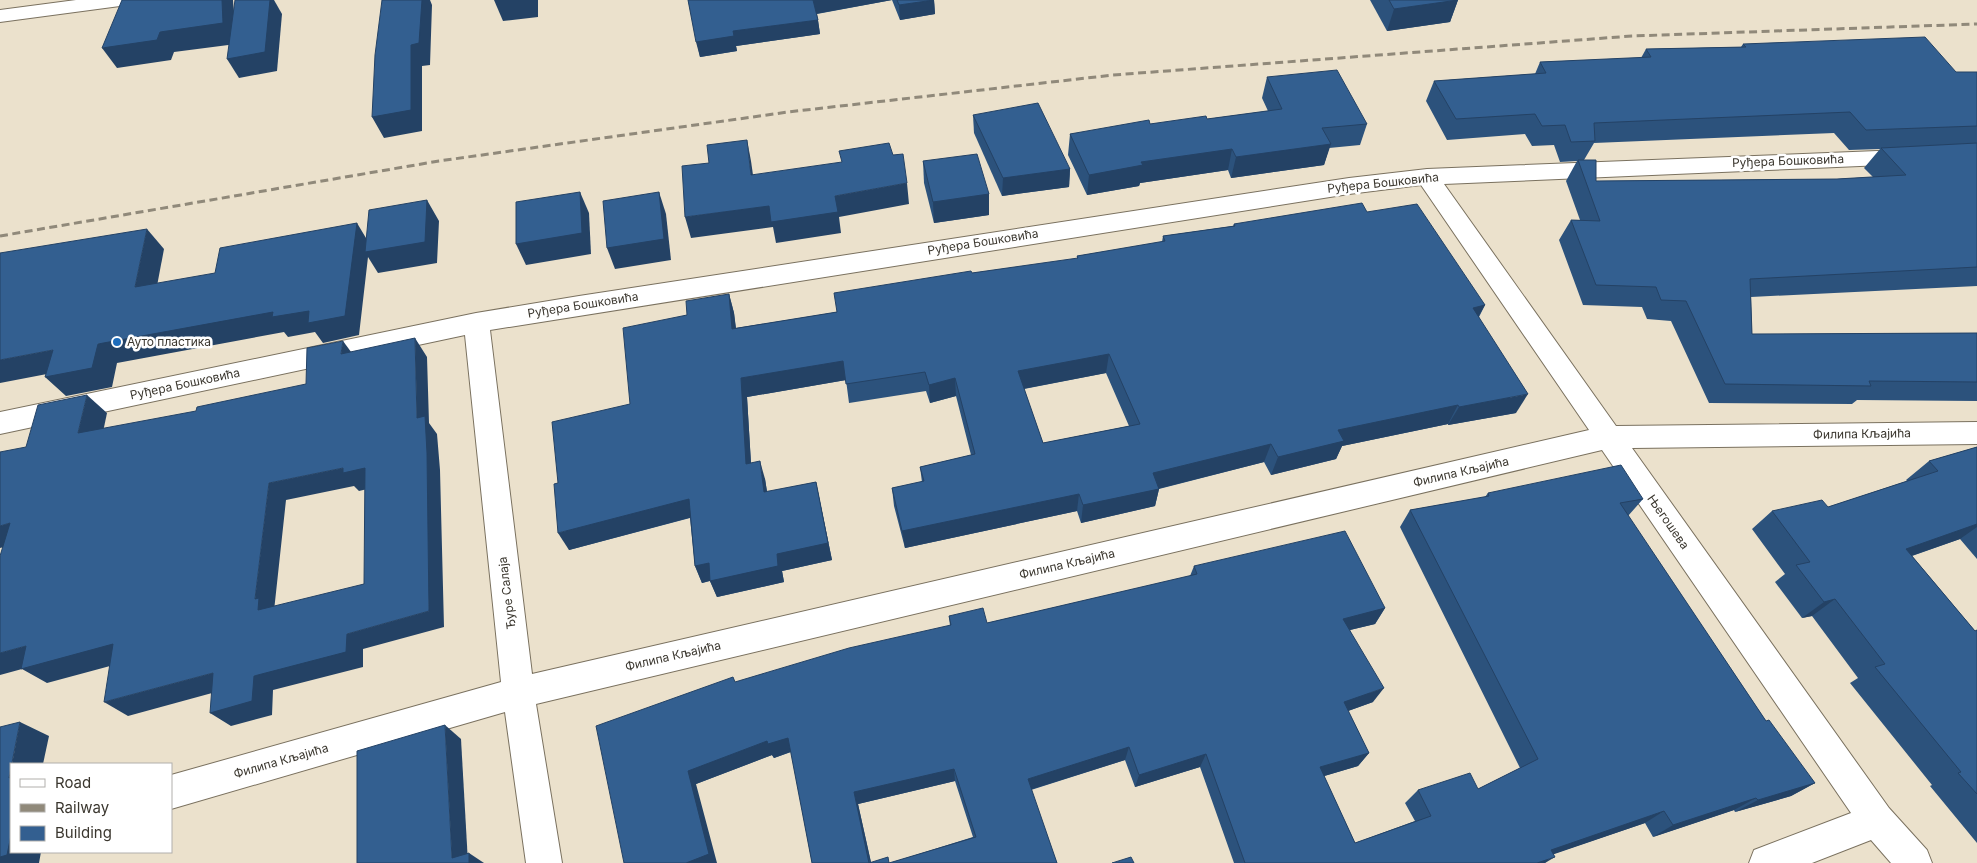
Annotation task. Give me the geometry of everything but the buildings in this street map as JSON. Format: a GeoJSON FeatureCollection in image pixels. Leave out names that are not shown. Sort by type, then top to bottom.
{"type":"FeatureCollection","features":[{"type":"Feature","properties":{"kind":"street"},"geometry":{"type":"LineString","coordinates":[[0,16],[120,0]]}},
{"type":"Feature","properties":{"kind":"street","name":"Руђера Бошковића"},"geometry":{"type":"LineString","coordinates":[[0,423],[476,323],[599,302],[1310,192],[1428,177],[1977,154]]}},
{"type":"Feature","properties":{"kind":"street","name":"Његошева"},"geometry":{"type":"LineString","coordinates":[[1428,177],[1877,820],[1914,863]]}},
{"type":"Feature","properties":{"kind":"street","name":"Ђуре Салаја"},"geometry":{"type":"LineString","coordinates":[[476,323],[518,693],[544,863]]}},
{"type":"Feature","properties":{"kind":"street","name":"Филипа Кљајића"},"geometry":{"type":"LineString","coordinates":[[172,792],[518,693],[1608,437],[1977,433]]}},
{"type":"Feature","properties":{"kind":"street"},"geometry":{"type":"LineString","coordinates":[[1766,863],[1877,820]]}},
{"type":"Feature","properties":{"kind":"railway"},"geometry":{"type":"LineString","coordinates":[[0,236],[439,161],[788,112],[1113,75],[1632,36],[1977,24]]}},
{"type":"Feature","properties":{"kind":"place","name":"Ауто пластика"},"geometry":{"type":"Point","coordinates":[117,342]}}]}
